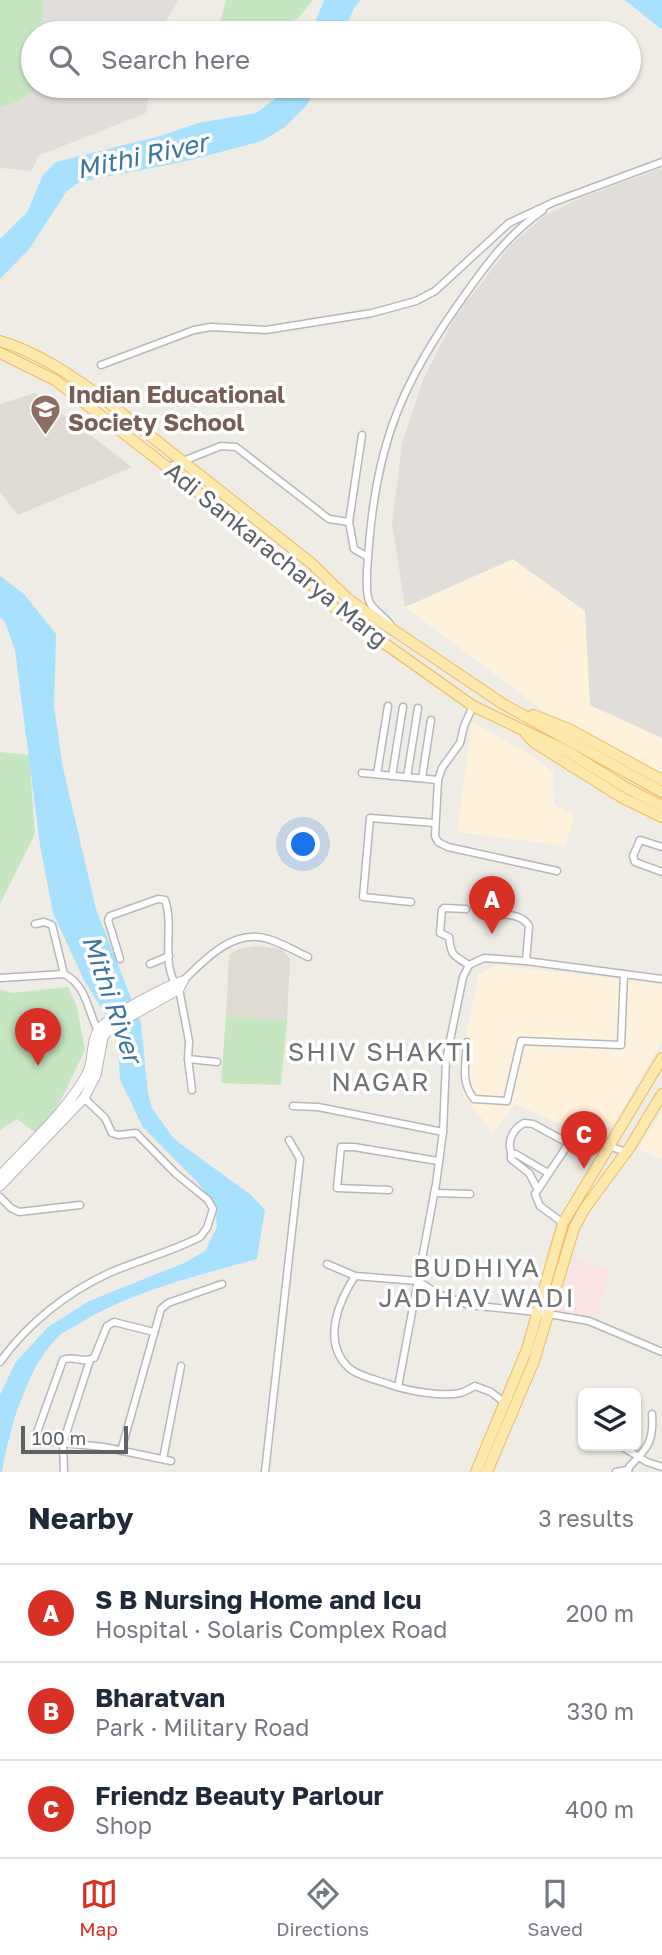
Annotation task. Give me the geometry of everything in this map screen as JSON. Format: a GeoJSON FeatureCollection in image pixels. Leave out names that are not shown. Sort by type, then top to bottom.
{"type":"FeatureCollection","features":[{"type":"Feature","properties":{"kind":"main road","name":"Adi Sankaracharya Marg"},"geometry":{"type":"LineString","coordinates":[[0,341],[14,345],[65,372],[311,563],[347,598],[503,704]]}},
{"type":"Feature","properties":{"kind":"main road","name":"Adi Sankaracharya Marg"},"geometry":{"type":"LineString","coordinates":[[0,353],[55,380],[168,467],[364,630],[473,705],[521,728]]}},
{"type":"Feature","properties":{"kind":"main road"},"geometry":{"type":"LineString","coordinates":[[503,704],[625,787],[662,806]]}},
{"type":"Feature","properties":{"kind":"main road"},"geometry":{"type":"LineString","coordinates":[[503,704],[569,729],[662,780]]}},
{"type":"Feature","properties":{"kind":"main road"},"geometry":{"type":"LineString","coordinates":[[521,728],[552,738],[662,792]]}},
{"type":"Feature","properties":{"kind":"main road"},"geometry":{"type":"LineString","coordinates":[[521,728],[534,743],[621,797],[662,817]]}},
{"type":"Feature","properties":{"kind":"main road"},"geometry":{"type":"LineString","coordinates":[[488,1472],[563,1223],[662,1058]]}},
{"type":"Feature","properties":{"kind":"main road"},"geometry":{"type":"LineString","coordinates":[[476,1472],[534,1361],[574,1228],[662,1094]]}},
{"type":"Feature","properties":{"kind":"street"},"geometry":{"type":"LineString","coordinates":[[101,365],[194,330],[211,327],[266,330],[372,313],[416,301],[435,291],[509,223],[554,202],[662,162]]}},
{"type":"Feature","properties":{"kind":"street"},"geometry":{"type":"LineString","coordinates":[[394,631],[387,619],[370,604],[368,557],[371,520],[382,457],[396,412],[433,339],[513,232],[554,202]]}},
{"type":"Feature","properties":{"kind":"street"},"geometry":{"type":"LineString","coordinates":[[362,435],[349,522],[354,549],[368,557]]}},
{"type":"Feature","properties":{"kind":"street"},"geometry":{"type":"LineString","coordinates":[[168,467],[221,446],[236,447],[329,519],[349,522]]}},
{"type":"Feature","properties":{"kind":"street"},"geometry":{"type":"LineString","coordinates":[[473,705],[460,743],[442,768],[438,780],[435,823],[438,842],[448,847],[557,871]]}},
{"type":"Feature","properties":{"kind":"street"},"geometry":{"type":"LineString","coordinates":[[377,774],[388,706]]}},
{"type":"Feature","properties":{"kind":"street"},"geometry":{"type":"LineString","coordinates":[[392,776],[403,707]]}},
{"type":"Feature","properties":{"kind":"street"},"geometry":{"type":"LineString","coordinates":[[407,777],[418,708]]}},
{"type":"Feature","properties":{"kind":"street"},"geometry":{"type":"LineString","coordinates":[[422,778],[431,720]]}},
{"type":"Feature","properties":{"kind":"street"},"geometry":{"type":"LineString","coordinates":[[362,773],[438,780]]}},
{"type":"Feature","properties":{"kind":"street"},"geometry":{"type":"LineString","coordinates":[[411,902],[363,897],[370,818],[435,823]]}},
{"type":"Feature","properties":{"kind":"street"},"geometry":{"type":"LineString","coordinates":[[662,847],[640,840],[633,856],[635,862],[662,872]]}},
{"type":"Feature","properties":{"kind":"street"},"geometry":{"type":"LineString","coordinates":[[120,959],[108,920],[110,916],[162,899],[167,903],[169,922],[169,966],[179,984],[189,1041],[192,1090]]}},
{"type":"Feature","properties":{"kind":"street"},"geometry":{"type":"LineString","coordinates":[[466,909],[444,908],[438,930],[449,937],[452,954],[468,965]]}},
{"type":"Feature","properties":{"kind":"street"},"geometry":{"type":"LineString","coordinates":[[501,914],[516,916],[527,923],[526,961]]}},
{"type":"Feature","properties":{"kind":"street"},"geometry":{"type":"LineString","coordinates":[[35,924],[44,922],[52,925],[64,974]]}},
{"type":"Feature","properties":{"kind":"street"},"geometry":{"type":"LineString","coordinates":[[0,1186],[88,1073],[100,1034],[108,1025],[179,984],[218,949],[237,939],[252,936],[267,938],[308,957]]}},
{"type":"Feature","properties":{"kind":"street"},"geometry":{"type":"LineString","coordinates":[[150,964],[169,956]]}},
{"type":"Feature","properties":{"kind":"street"},"geometry":{"type":"LineString","coordinates":[[398,1387],[443,1132],[446,1060],[463,977],[468,965],[484,958],[526,961],[662,979]]}},
{"type":"Feature","properties":{"kind":"street"},"geometry":{"type":"LineString","coordinates":[[0,978],[64,974],[72,978],[81,990],[100,1034],[96,1075],[83,1098],[0,1176]]}},
{"type":"Feature","properties":{"kind":"street"},"geometry":{"type":"LineString","coordinates":[[467,1042],[464,1080],[468,1092],[474,1099],[507,1101],[522,1041],[621,1045],[624,974]]}},
{"type":"Feature","properties":{"kind":"street"},"geometry":{"type":"LineString","coordinates":[[188,1059],[217,1062]]}},
{"type":"Feature","properties":{"kind":"street"},"geometry":{"type":"LineString","coordinates":[[0,1362],[27,1330],[60,1301],[109,1273],[200,1237],[207,1228],[212,1209],[208,1200],[175,1173],[136,1133],[112,1133],[105,1118],[83,1098]]}},
{"type":"Feature","properties":{"kind":"street"},"geometry":{"type":"LineString","coordinates":[[293,1106],[318,1107],[443,1132]]}},
{"type":"Feature","properties":{"kind":"street"},"geometry":{"type":"LineString","coordinates":[[537,1188],[529,1173],[511,1159],[511,1137],[524,1123],[533,1124],[568,1143]]}},
{"type":"Feature","properties":{"kind":"street"},"geometry":{"type":"LineString","coordinates":[[563,1223],[540,1206],[535,1194],[568,1143],[574,1138],[582,1138],[626,1152]]}},
{"type":"Feature","properties":{"kind":"street"},"geometry":{"type":"LineString","coordinates":[[265,1472],[300,1160],[289,1140]]}},
{"type":"Feature","properties":{"kind":"street"},"geometry":{"type":"LineString","coordinates":[[389,1190],[337,1188],[335,1185],[341,1147],[438,1161]]}},
{"type":"Feature","properties":{"kind":"street"},"geometry":{"type":"LineString","coordinates":[[512,1154],[548,1173]]}},
{"type":"Feature","properties":{"kind":"street"},"geometry":{"type":"LineString","coordinates":[[434,1193],[470,1194]]}},
{"type":"Feature","properties":{"kind":"street"},"geometry":{"type":"LineString","coordinates":[[0,1197],[19,1212],[80,1205]]}},
{"type":"Feature","properties":{"kind":"street"},"geometry":{"type":"LineString","coordinates":[[327,1265],[355,1276],[418,1280],[449,1300],[489,1308],[537,1312],[598,1324],[662,1352]]}},
{"type":"Feature","properties":{"kind":"street"},"geometry":{"type":"LineString","coordinates":[[355,1276],[343,1295],[337,1312],[336,1342],[347,1367],[398,1387],[425,1393],[460,1393],[475,1386],[491,1391],[510,1405]]}},
{"type":"Feature","properties":{"kind":"street"},"geometry":{"type":"LineString","coordinates":[[121,1451],[163,1306],[222,1284]]}},
{"type":"Feature","properties":{"kind":"street"},"geometry":{"type":"LineString","coordinates":[[64,1472],[63,1443],[90,1360],[96,1355],[107,1326],[119,1323],[154,1332]]}},
{"type":"Feature","properties":{"kind":"street"},"geometry":{"type":"LineString","coordinates":[[90,1360],[63,1360],[36,1435],[40,1439],[167,1460],[181,1366]]}},
{"type":"Feature","properties":{"kind":"street"},"geometry":{"type":"LineString","coordinates":[[616,1472],[627,1471],[651,1441],[652,1414]]}},
{"type":"Feature","properties":{"kind":"street"},"geometry":{"type":"LineString","coordinates":[[629,1451],[647,1462],[662,1466]]}},
{"type":"Feature","properties":{"kind":"shaded area"},"geometry":{"type":"Polygon","coordinates":[[[0,0],[178,0],[166,21],[21,21],[21,98],[148,98],[146,113],[38,156],[32,171],[0,168],[0,0]]]}},
{"type":"Feature","properties":{"kind":"shaded area"},"geometry":{"type":"Polygon","coordinates":[[[662,168],[662,738],[590,705],[585,611],[513,559],[405,607],[392,524],[402,443],[423,380],[455,317],[510,246],[544,216],[578,199],[662,168]]]}},
{"type":"Feature","properties":{"kind":"shaded area","name":"Indian Educational Society School"},"geometry":{"type":"Polygon","coordinates":[[[35,393],[132,467],[18,515],[0,492],[0,404],[35,393]]]}},
{"type":"Feature","properties":{"kind":"shaded area"},"geometry":{"type":"Polygon","coordinates":[[[513,559],[585,611],[590,705],[662,738],[662,774],[548,714],[405,607],[513,559]]]}},
{"type":"Feature","properties":{"kind":"shaded area"},"geometry":{"type":"Polygon","coordinates":[[[472,722],[529,754],[553,772],[554,804],[575,816],[565,846],[457,832],[472,722]]]}},
{"type":"Feature","properties":{"kind":"shaded area"},"geometry":{"type":"Polygon","coordinates":[[[256,946],[282,949],[290,959],[287,1020],[226,1016],[229,955],[239,949],[256,946]]]}},
{"type":"Feature","properties":{"kind":"shaded area"},"geometry":{"type":"Polygon","coordinates":[[[498,965],[662,984],[662,1041],[615,1122],[595,1139],[515,1104],[493,1132],[464,1097],[459,1066],[479,974],[498,965]]]}},
{"type":"Feature","properties":{"kind":"shaded area"},"geometry":{"type":"Polygon","coordinates":[[[662,1112],[662,1159],[638,1149],[662,1112]]]}},
{"type":"Feature","properties":{"kind":"shaded area"},"geometry":{"type":"Polygon","coordinates":[[[574,1258],[611,1271],[592,1324],[557,1310],[574,1258]]]}},
{"type":"Feature","properties":{"kind":"green space"},"geometry":{"type":"Polygon","coordinates":[[[0,0],[43,0],[42,21],[21,21],[23,98],[0,108],[0,0]]]}},
{"type":"Feature","properties":{"kind":"green space"},"geometry":{"type":"Polygon","coordinates":[[[226,0],[313,0],[294,21],[220,21],[226,0]]]}},
{"type":"Feature","properties":{"kind":"green space"},"geometry":{"type":"Polygon","coordinates":[[[0,752],[29,755],[35,834],[0,904],[0,752]]]}},
{"type":"Feature","properties":{"kind":"green space"},"geometry":{"type":"Polygon","coordinates":[[[68,987],[77,1007],[85,1050],[59,1104],[36,1133],[17,1119],[0,1130],[0,989],[12,993],[68,987]]]}},
{"type":"Feature","properties":{"kind":"green space"},"geometry":{"type":"Polygon","coordinates":[[[226,1016],[287,1020],[281,1085],[221,1083],[226,1016]]]}},
{"type":"Feature","properties":{"kind":"water"},"geometry":{"type":"Polygon","coordinates":[[[324,0],[361,0],[348,21],[316,21],[324,0]]]}},
{"type":"Feature","properties":{"kind":"water"},"geometry":{"type":"Polygon","coordinates":[[[625,0],[662,0],[662,30],[625,0]]]}},
{"type":"Feature","properties":{"kind":"water","name":"Mithi River"},"geometry":{"type":"Polygon","coordinates":[[[277,98],[311,98],[285,127],[262,141],[187,161],[79,182],[66,192],[30,248],[0,279],[0,239],[27,212],[43,175],[56,162],[160,136],[198,123],[256,113],[277,98]]]}},
{"type":"Feature","properties":{"kind":"water","name":"Mithi River"},"geometry":{"type":"Polygon","coordinates":[[[0,576],[24,594],[56,634],[54,707],[63,768],[96,909],[141,1023],[148,1094],[152,1108],[174,1139],[251,1195],[265,1210],[257,1259],[142,1294],[98,1313],[59,1336],[38,1364],[21,1400],[9,1437],[2,1472],[0,1395],[15,1363],[48,1327],[89,1301],[184,1263],[205,1251],[217,1227],[215,1206],[198,1183],[143,1127],[120,1080],[117,1033],[84,980],[53,913],[40,845],[15,650],[5,622],[0,617],[0,576]]]}},
{"type":"Feature","properties":{"kind":"place","name":"Indian Educational Society School"},"geometry":{"type":"Point","coordinates":[45,436]}},
{"type":"Feature","properties":{"kind":"place","name":"S B Nursing Home and Icu"},"geometry":{"type":"Point","coordinates":[492,934]}},
{"type":"Feature","properties":{"kind":"place","name":"Bharatvan"},"geometry":{"type":"Point","coordinates":[38,1066]}},
{"type":"Feature","properties":{"kind":"place","name":"Friendz Beauty Parlour"},"geometry":{"type":"Point","coordinates":[584,1169]}},
{"type":"Feature","properties":{"kind":"district","name":"SHIV SHAKTI NAGAR"},"geometry":{"type":"Point","coordinates":[381,1067]}},
{"type":"Feature","properties":{"kind":"district","name":"BUDHIYA JADHAV WADI"},"geometry":{"type":"Point","coordinates":[477,1283]}}]}
